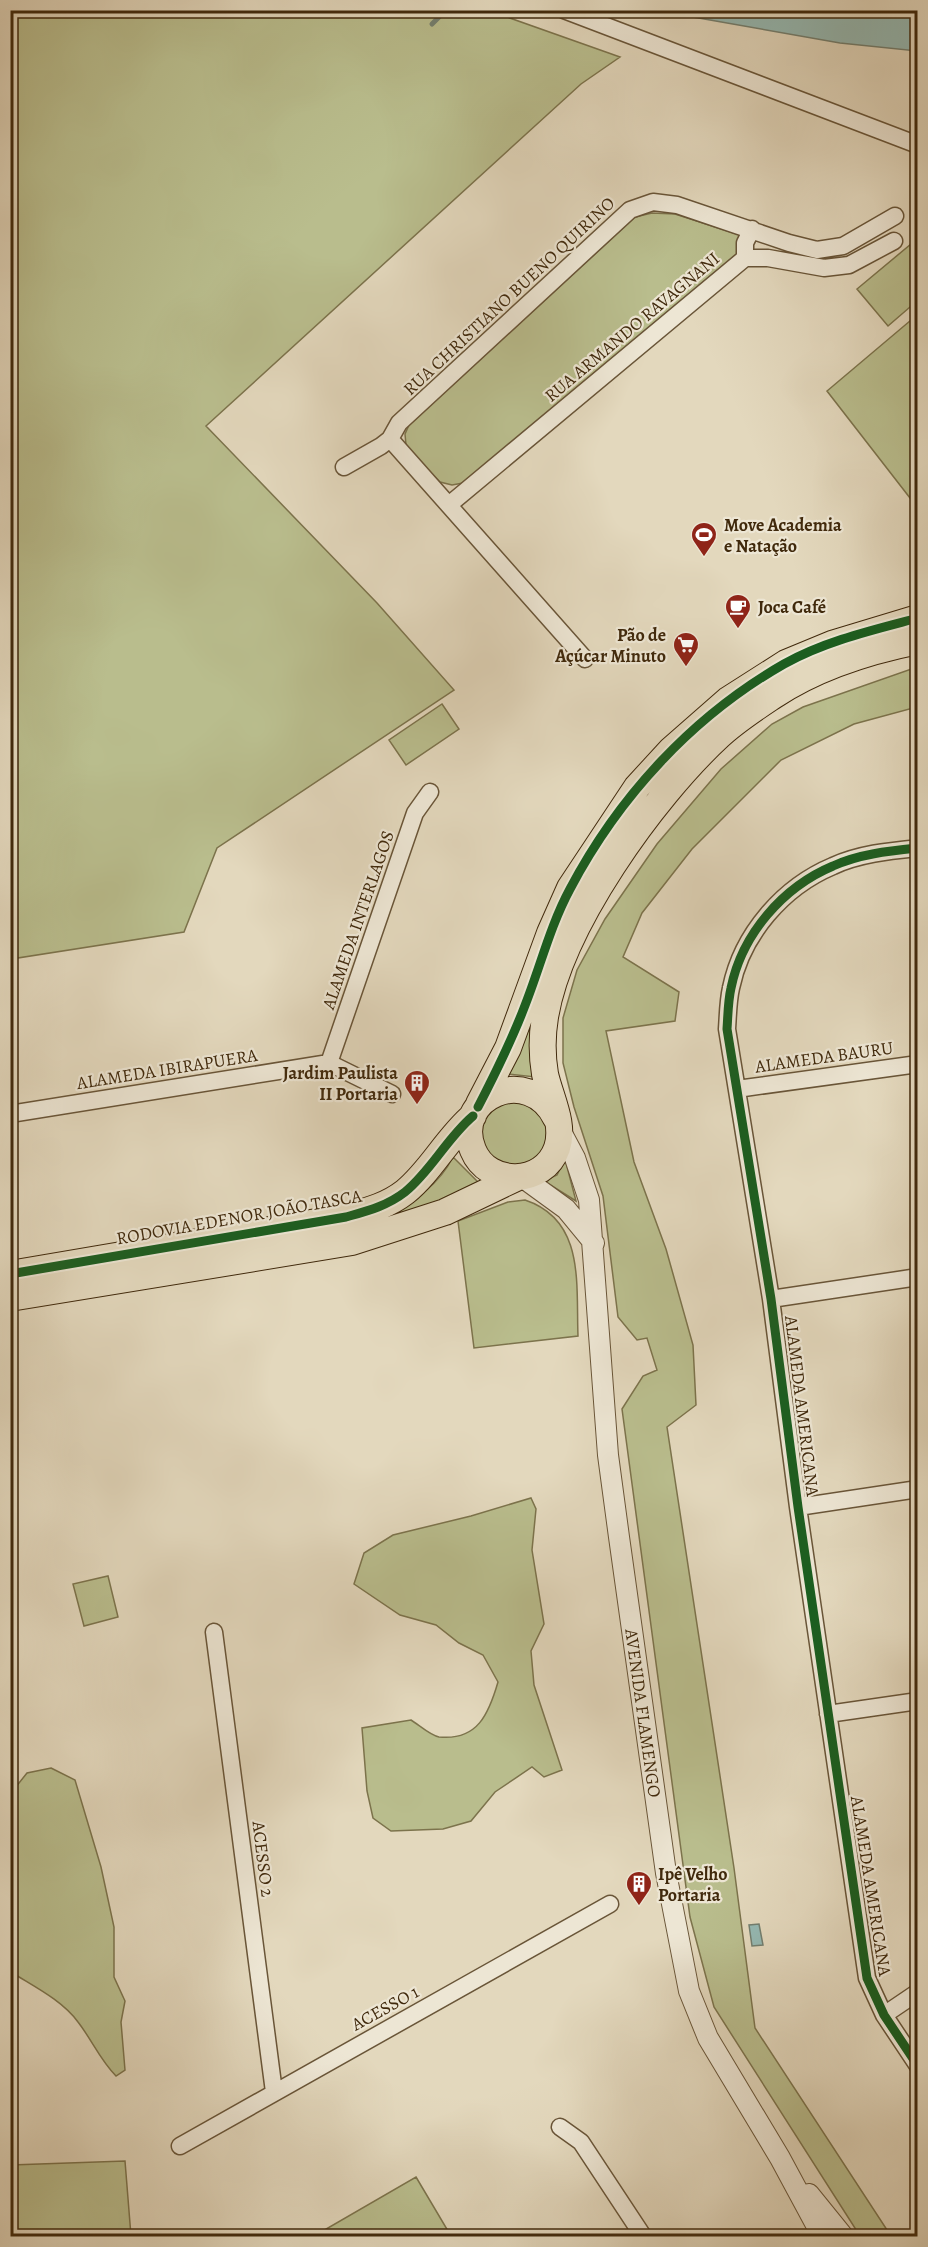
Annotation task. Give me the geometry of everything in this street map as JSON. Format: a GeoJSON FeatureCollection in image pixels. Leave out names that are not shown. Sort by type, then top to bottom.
{"type":"FeatureCollection","features":[{"type":"Feature","properties":{"kind":"main road","name":"RODOVIA EDENOR JOÃO TASCA"},"geometry":{"type":"LineString","coordinates":[[10,1274],[346,1217],[382,1206],[405,1191],[475,1111],[512,1038],[550,933],[570,888],[637,787],[671,750],[728,700],[786,663],[832,644],[918,618]]}},
{"type":"Feature","properties":{"kind":"main road"},"geometry":{"type":"LineString","coordinates":[[10,1298],[352,1242],[446,1212],[537,1172],[552,1158],[559,1138],[558,1123],[545,1072],[543,1039],[553,981],[583,913],[622,853],[662,800],[720,735],[774,695],[828,667],[918,641]]}},
{"type":"Feature","properties":{"kind":"main road"},"geometry":{"type":"LineString","coordinates":[[519,1178],[494,1174],[477,1159],[470,1138],[475,1111],[495,1093],[515,1089],[536,1094],[544,1100],[558,1123]]}},
{"type":"Feature","properties":{"kind":"street"},"geometry":{"type":"LineString","coordinates":[[564,10],[918,145]]}},
{"type":"Feature","properties":{"kind":"street","name":"RUA CHRISTIANO BUENO QUIRINO"},"geometry":{"type":"LineString","coordinates":[[344,467],[390,439],[399,423],[630,210],[653,202],[677,205],[752,229]]}},
{"type":"Feature","properties":{"kind":"street"},"geometry":{"type":"LineString","coordinates":[[745,258],[745,243],[752,229],[789,243],[817,250],[843,246],[896,216]]}},
{"type":"Feature","properties":{"kind":"street","name":"RUA ARMANDO RAVAGNANI"},"geometry":{"type":"LineString","coordinates":[[450,504],[745,258],[768,258],[824,268],[849,265],[894,240]]}},
{"type":"Feature","properties":{"kind":"street"},"geometry":{"type":"LineString","coordinates":[[390,439],[585,659]]}},
{"type":"Feature","properties":{"kind":"street","name":"ALAMEDA INTERLAGOS"},"geometry":{"type":"LineString","coordinates":[[329,1063],[415,813],[430,792]]}},
{"type":"Feature","properties":{"kind":"street","name":"ALAMEDA AMERICANA"},"geometry":{"type":"LineString","coordinates":[[918,848],[874,853],[832,866],[792,891],[762,920],[743,950],[730,988],[727,1029],[771,1299],[798,1507],[867,1978],[884,2015],[918,2066]]}},
{"type":"Feature","properties":{"kind":"street"},"geometry":{"type":"LineString","coordinates":[[329,1063],[392,1094]]}},
{"type":"Feature","properties":{"kind":"street","name":"ALAMEDA IBIRAPUERA"},"geometry":{"type":"LineString","coordinates":[[10,1114],[329,1063]]}},
{"type":"Feature","properties":{"kind":"street","name":"ALAMEDA BAURU"},"geometry":{"type":"LineString","coordinates":[[737,1089],[918,1064]]}},
{"type":"Feature","properties":{"kind":"street","name":"AVENIDA FLAMENGO"},"geometry":{"type":"LineString","coordinates":[[558,1123],[575,1158],[586,1190],[594,1243],[608,1455],[656,1804],[677,1935],[689,1990],[708,2038],[780,2158],[822,2236]]}},
{"type":"Feature","properties":{"kind":"street"},"geometry":{"type":"LineString","coordinates":[[519,1178],[566,1209],[594,1243]]}},
{"type":"Feature","properties":{"kind":"street"},"geometry":{"type":"LineString","coordinates":[[771,1299],[918,1277]]}},
{"type":"Feature","properties":{"kind":"street"},"geometry":{"type":"LineString","coordinates":[[798,1507],[918,1489]]}},
{"type":"Feature","properties":{"kind":"street","name":"ACESSO 2"},"geometry":{"type":"LineString","coordinates":[[214,1632],[274,2092]]}},
{"type":"Feature","properties":{"kind":"street"},"geometry":{"type":"LineString","coordinates":[[828,1714],[918,1701]]}},
{"type":"Feature","properties":{"kind":"street","name":"ACESSO 1"},"geometry":{"type":"LineString","coordinates":[[180,2146],[610,1904]]}},
{"type":"Feature","properties":{"kind":"street"},"geometry":{"type":"LineString","coordinates":[[884,2015],[918,1992]]}},
{"type":"Feature","properties":{"kind":"street"},"geometry":{"type":"LineString","coordinates":[[560,2127],[581,2142],[643,2236]]}},
{"type":"Feature","properties":{"kind":"street","name":"AVENIDA FLAMENGO"},"geometry":{"type":"LineString","coordinates":[[780,2158],[843,2236]]}},
{"type":"Feature","properties":{"kind":"green space"},"geometry":{"type":"Polygon","coordinates":[[[11,10],[490,11],[620,57],[581,84],[206,426],[377,603],[454,690],[217,848],[184,932],[11,959],[11,10]]]}},
{"type":"Feature","properties":{"kind":"green space"},"geometry":{"type":"Polygon","coordinates":[[[652,213],[675,214],[740,235],[739,253],[463,483],[452,485],[440,482],[421,464],[406,445],[405,434],[409,425],[635,217],[652,213]]]}},
{"type":"Feature","properties":{"kind":"green space"},"geometry":{"type":"Polygon","coordinates":[[[917,239],[917,301],[888,326],[857,289],[917,239]]]}},
{"type":"Feature","properties":{"kind":"green space"},"geometry":{"type":"Polygon","coordinates":[[[917,315],[917,507],[827,391],[917,315]]]}},
{"type":"Feature","properties":{"kind":"green space"},"geometry":{"type":"Polygon","coordinates":[[[917,629],[917,633],[828,661],[777,685],[739,710],[671,771],[614,844],[590,884],[570,925],[548,981],[536,1021],[533,1048],[535,1077],[508,1074],[517,1055],[565,920],[605,850],[630,814],[659,780],[722,719],[789,674],[836,654],[917,629]]]}},
{"type":"Feature","properties":{"kind":"green space"},"geometry":{"type":"Polygon","coordinates":[[[917,667],[917,707],[854,724],[781,760],[692,849],[642,913],[623,957],[679,992],[675,1021],[606,1031],[634,1162],[666,1249],[693,1345],[696,1405],[667,1427],[734,1868],[755,2028],[891,2236],[860,2236],[714,2007],[690,1917],[622,1409],[643,1376],[657,1370],[647,1338],[637,1340],[618,1317],[603,1196],[574,1107],[563,1063],[563,1018],[577,970],[605,919],[657,844],[721,769],[772,724],[803,707],[917,667]]]}},
{"type":"Feature","properties":{"kind":"green space"},"geometry":{"type":"Polygon","coordinates":[[[442,704],[459,729],[406,765],[389,740],[442,704]]]}},
{"type":"Feature","properties":{"kind":"green space"},"geometry":{"type":"Polygon","coordinates":[[[516,1098],[546,1118],[549,1138],[541,1157],[513,1169],[486,1156],[479,1125],[489,1107],[516,1098]]]}},
{"type":"Feature","properties":{"kind":"green space"},"geometry":{"type":"Polygon","coordinates":[[[453,1157],[479,1183],[449,1198],[364,1230],[177,1261],[388,1216],[417,1198],[433,1184],[453,1157]]]}},
{"type":"Feature","properties":{"kind":"green space"},"geometry":{"type":"Polygon","coordinates":[[[565,1159],[576,1201],[544,1181],[557,1175],[565,1159]]]}},
{"type":"Feature","properties":{"kind":"green space"},"geometry":{"type":"Polygon","coordinates":[[[525,1200],[544,1209],[558,1222],[568,1238],[576,1275],[578,1336],[474,1348],[458,1221],[508,1202],[525,1200]]]}},
{"type":"Feature","properties":{"kind":"green space"},"geometry":{"type":"Polygon","coordinates":[[[531,1498],[536,1509],[532,1550],[544,1624],[531,1651],[534,1685],[562,1770],[544,1777],[532,1767],[495,1792],[471,1821],[443,1829],[391,1831],[373,1818],[367,1791],[362,1728],[411,1720],[439,1737],[463,1734],[480,1723],[486,1714],[498,1682],[483,1655],[459,1643],[436,1625],[400,1615],[354,1584],[364,1553],[393,1535],[471,1516],[531,1498]]]}},
{"type":"Feature","properties":{"kind":"green space"},"geometry":{"type":"Polygon","coordinates":[[[108,1576],[118,1617],[84,1626],[73,1584],[108,1576]]]}},
{"type":"Feature","properties":{"kind":"green space"},"geometry":{"type":"Polygon","coordinates":[[[51,1768],[75,1780],[101,1867],[114,1927],[114,1977],[125,2001],[121,2022],[125,2070],[116,2076],[83,2029],[64,2007],[11,1972],[11,1786],[15,1788],[27,1773],[51,1768]]]}},
{"type":"Feature","properties":{"kind":"green space"},"geometry":{"type":"Polygon","coordinates":[[[125,2161],[131,2236],[11,2236],[11,2165],[125,2161]]]}},
{"type":"Feature","properties":{"kind":"green space"},"geometry":{"type":"Polygon","coordinates":[[[416,2177],[451,2236],[314,2236],[416,2177]]]}},
{"type":"Feature","properties":{"kind":"water"},"geometry":{"type":"Polygon","coordinates":[[[681,11],[917,11],[917,51],[840,43],[693,17],[681,11]]]}},
{"type":"Feature","properties":{"kind":"water"},"geometry":{"type":"Polygon","coordinates":[[[759,1924],[763,1945],[752,1946],[749,1925],[759,1924]]]}},
{"type":"Feature","properties":{"kind":"waterway"},"geometry":{"type":"LineString","coordinates":[[432,24],[446,10]]}},
{"type":"Feature","properties":{"kind":"cycle path"},"geometry":{"type":"LineString","coordinates":[[478,1107],[514,1033],[570,889],[611,822],[661,761],[719,708],[784,664],[833,643],[918,618]]}},
{"type":"Feature","properties":{"kind":"cycle path"},"geometry":{"type":"LineString","coordinates":[[918,848],[874,854],[843,862],[815,875],[782,900],[755,931],[736,968],[730,993],[727,1029],[771,1299],[798,1507],[867,1978],[884,2015],[918,2066]]}},
{"type":"Feature","properties":{"kind":"cycle path"},"geometry":{"type":"LineString","coordinates":[[10,1274],[346,1217],[369,1210],[398,1197],[414,1184],[473,1116]]}},
{"type":"Feature","properties":{"kind":"place","name":"Move Academia e Natação"},"geometry":{"type":"Point","coordinates":[704,558]}},
{"type":"Feature","properties":{"kind":"place","name":"Joca Café"},"geometry":{"type":"Point","coordinates":[738,630]}},
{"type":"Feature","properties":{"kind":"place","name":"Pão de Açúcar Minuto"},"geometry":{"type":"Point","coordinates":[686,668]}},
{"type":"Feature","properties":{"kind":"place","name":"Jardim Paulista II Portaria"},"geometry":{"type":"Point","coordinates":[417,1106]}},
{"type":"Feature","properties":{"kind":"place","name":"Ipê Velho Portaria"},"geometry":{"type":"Point","coordinates":[639,1907]}}]}
